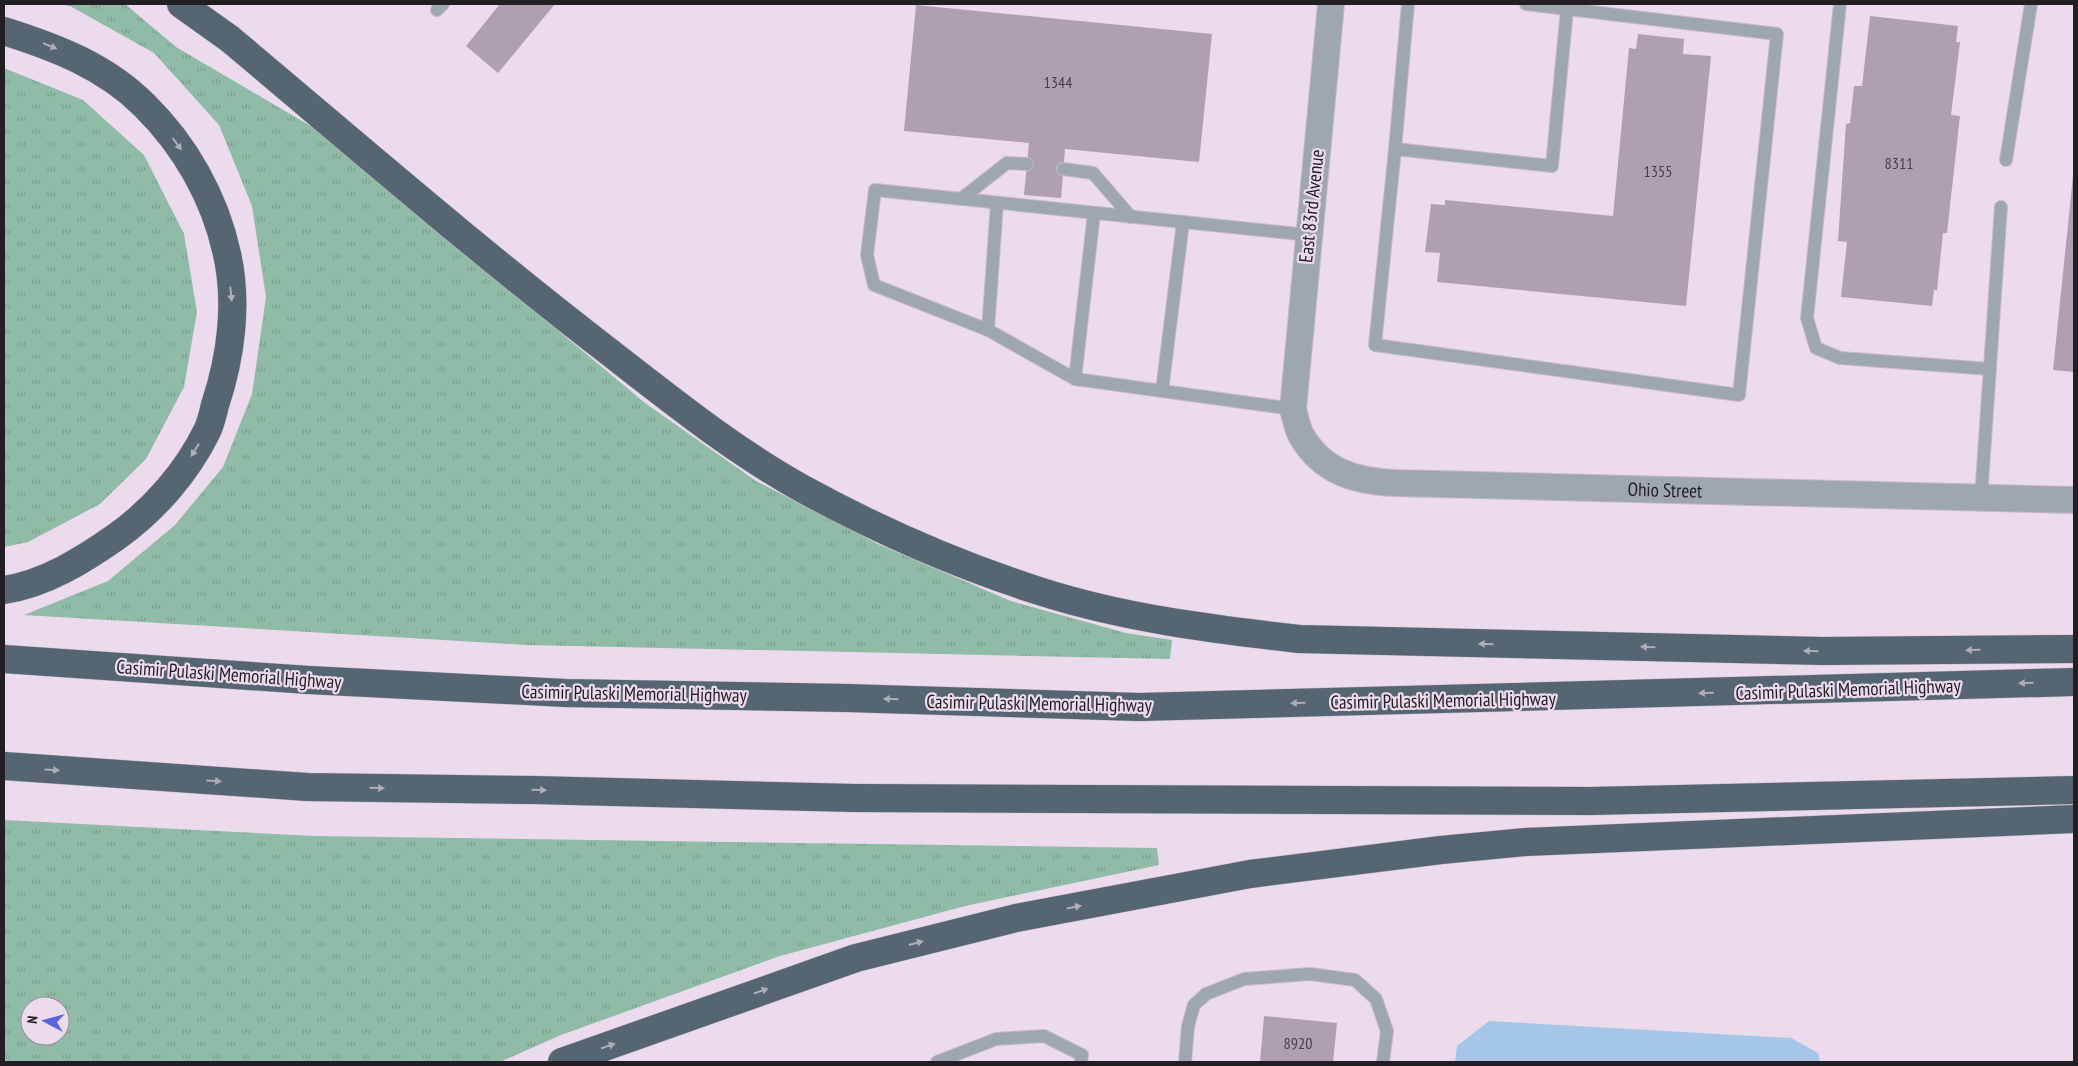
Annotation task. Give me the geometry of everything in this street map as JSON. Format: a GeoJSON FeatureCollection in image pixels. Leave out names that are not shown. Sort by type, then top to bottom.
{"type":"FeatureCollection","features":[{"type":"Feature","properties":{"kind":"highway"},"geometry":{"type":"LineString","coordinates":[[181,4],[230,39],[565,318],[680,407],[751,457],[803,489],[881,529],[968,566],[1042,592],[1136,616],[1219,630],[1299,639],[1823,651],[2074,649]]}},
{"type":"Feature","properties":{"kind":"highway"},"geometry":{"type":"LineString","coordinates":[[196,4],[230,39]]}},
{"type":"Feature","properties":{"kind":"highway"},"geometry":{"type":"LineString","coordinates":[[4,31],[49,45],[91,64],[144,104],[192,164],[212,205],[227,254],[233,307],[225,374],[207,430],[184,467],[159,500],[130,527],[91,554],[51,576],[4,590]]}},
{"type":"Feature","properties":{"kind":"highway","name":"Casimir Pulaski Memorial Highway"},"geometry":{"type":"LineString","coordinates":[[4,660],[308,680],[565,693],[837,698],[1139,707],[2074,682]]}},
{"type":"Feature","properties":{"kind":"highway"},"geometry":{"type":"LineString","coordinates":[[4,766],[307,787],[534,790],[854,798],[1591,801],[2074,790]]}},
{"type":"Feature","properties":{"kind":"highway"},"geometry":{"type":"LineString","coordinates":[[562,1062],[856,958],[1016,918],[1250,874],[1441,850],[1526,842],[2074,819]]}},
{"type":"Feature","properties":{"kind":"street","name":"East 83rd Avenue"},"geometry":{"type":"LineString","coordinates":[[1293,409],[1331,4]]}},
{"type":"Feature","properties":{"kind":"street","name":"Ohio Street"},"geometry":{"type":"LineString","coordinates":[[1293,409],[1300,434],[1313,452],[1328,466],[1347,476],[1369,482],[2074,500]]}},
{"type":"Feature","properties":{"kind":"lane"},"geometry":{"type":"LineString","coordinates":[[1408,4],[1375,345],[1739,395],[1777,34],[1526,4]]}},
{"type":"Feature","properties":{"kind":"lane"},"geometry":{"type":"LineString","coordinates":[[1840,4],[1807,318],[1816,348],[1840,358],[1990,369]]}},
{"type":"Feature","properties":{"kind":"lane"},"geometry":{"type":"LineString","coordinates":[[2006,160],[2030,4]]}},
{"type":"Feature","properties":{"kind":"lane"},"geometry":{"type":"LineString","coordinates":[[1395,150],[1552,166],[1567,8]]}},
{"type":"Feature","properties":{"kind":"lane"},"geometry":{"type":"LineString","coordinates":[[960,199],[1008,163],[1027,164]]}},
{"type":"Feature","properties":{"kind":"lane"},"geometry":{"type":"LineString","coordinates":[[1063,169],[1093,173],[1131,217]]}},
{"type":"Feature","properties":{"kind":"lane"},"geometry":{"type":"LineString","coordinates":[[1293,409],[1075,379],[988,330],[874,285],[867,255],[875,190],[1308,235]]}},
{"type":"Feature","properties":{"kind":"lane"},"geometry":{"type":"LineString","coordinates":[[988,330],[997,203]]}},
{"type":"Feature","properties":{"kind":"lane"},"geometry":{"type":"LineString","coordinates":[[1981,498],[2001,207]]}},
{"type":"Feature","properties":{"kind":"lane"},"geometry":{"type":"LineString","coordinates":[[1075,379],[1094,213]]}},
{"type":"Feature","properties":{"kind":"lane"},"geometry":{"type":"LineString","coordinates":[[1162,391],[1183,222]]}},
{"type":"Feature","properties":{"kind":"lane"},"geometry":{"type":"LineString","coordinates":[[1185,1062],[1188,1026],[1194,1005],[1206,994],[1244,979],[1310,974],[1355,980],[1376,999],[1387,1031],[1383,1062]]}},
{"type":"Feature","properties":{"kind":"lane"},"geometry":{"type":"LineString","coordinates":[[936,1062],[996,1039],[1044,1036],[1082,1055],[1081,1062]]}},
{"type":"Feature","properties":{"kind":"green space"},"geometry":{"type":"Polygon","coordinates":[[[59,4],[125,4],[176,47],[319,131],[645,403],[756,481],[878,544],[1011,601],[1126,633],[1172,640],[1170,659],[527,645],[24,615],[108,581],[175,525],[223,467],[252,394],[266,297],[252,206],[219,125],[154,53],[70,6],[59,4]]]}},
{"type":"Feature","properties":{"kind":"green space"},"geometry":{"type":"Polygon","coordinates":[[[4,68],[83,100],[144,155],[184,234],[197,312],[184,387],[146,459],[100,504],[28,542],[4,547],[4,68]]]}},
{"type":"Feature","properties":{"kind":"green space"},"geometry":{"type":"Polygon","coordinates":[[[4,820],[314,836],[1157,848],[1159,865],[965,906],[780,956],[561,1035],[500,1062],[4,1062],[4,820]]]}},
{"type":"Feature","properties":{"kind":"water"},"geometry":{"type":"Polygon","coordinates":[[[1489,1021],[1791,1038],[1818,1053],[1820,1062],[1455,1062],[1457,1046],[1489,1021]]]}},
{"type":"Feature","properties":{"kind":"building"},"geometry":{"type":"Polygon","coordinates":[[[500,4],[555,4],[498,73],[466,46],[500,4]]]}},
{"type":"Feature","properties":{"kind":"building"},"geometry":{"type":"Polygon","coordinates":[[[916,5],[1212,34],[1199,162],[1065,149],[1061,198],[1024,195],[1029,143],[904,131],[916,5]]]}},
{"type":"Feature","properties":{"kind":"building"},"geometry":{"type":"Polygon","coordinates":[[[1870,16],[1958,26],[1956,42],[1960,42],[1951,115],[1960,116],[1947,233],[1943,233],[1937,290],[1934,290],[1932,306],[1841,297],[1847,242],[1838,241],[1846,124],[1850,123],[1854,86],[1862,86],[1870,16]]]}},
{"type":"Feature","properties":{"kind":"building"},"geometry":{"type":"Polygon","coordinates":[[[1638,34],[1684,39],[1683,54],[1711,56],[1686,306],[1437,282],[1440,253],[1425,252],[1431,204],[1445,205],[1445,200],[1613,216],[1629,48],[1636,49],[1638,34]]]}},
{"type":"Feature","properties":{"kind":"building"},"geometry":{"type":"Polygon","coordinates":[[[2074,176],[2074,372],[2053,370],[2074,176]]]}},
{"type":"Feature","properties":{"kind":"building"},"geometry":{"type":"Polygon","coordinates":[[[1264,1016],[1337,1023],[1333,1062],[1260,1062],[1264,1016]]]}}]}
